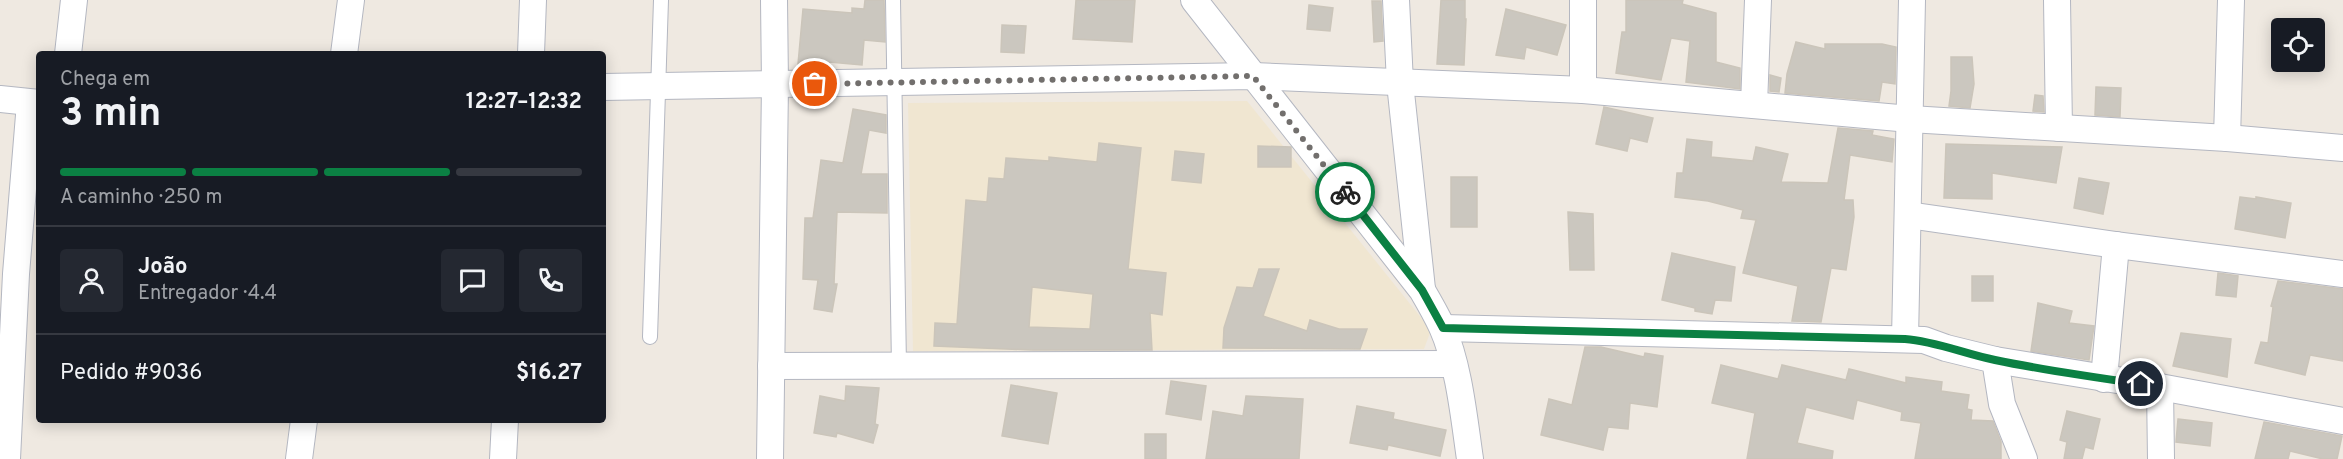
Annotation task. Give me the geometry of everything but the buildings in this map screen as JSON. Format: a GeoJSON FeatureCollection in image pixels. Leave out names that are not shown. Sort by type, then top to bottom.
{"type":"FeatureCollection","features":[{"type":"Feature","properties":{"kind":"street"},"geometry":{"type":"LineString","coordinates":[[68,51],[74,0]]}},
{"type":"Feature","properties":{"kind":"street"},"geometry":{"type":"LineString","coordinates":[[344,51],[351,0]]}},
{"type":"Feature","properties":{"kind":"street"},"geometry":{"type":"LineString","coordinates":[[531,51],[533,0]]}},
{"type":"Feature","properties":{"kind":"street"},"geometry":{"type":"LineString","coordinates":[[770,459],[776,84],[774,0]]}},
{"type":"Feature","properties":{"kind":"street"},"geometry":{"type":"LineString","coordinates":[[1194,0],[1422,290],[1443,328],[1463,405],[1470,459]]}},
{"type":"Feature","properties":{"kind":"street"},"geometry":{"type":"LineString","coordinates":[[1396,0],[1400,82],[1422,290]]}},
{"type":"Feature","properties":{"kind":"street"},"geometry":{"type":"LineString","coordinates":[[1583,0],[1583,90]]}},
{"type":"Feature","properties":{"kind":"street"},"geometry":{"type":"LineString","coordinates":[[1754,105],[1758,0]]}},
{"type":"Feature","properties":{"kind":"street"},"geometry":{"type":"LineString","coordinates":[[1905,339],[1912,0]]}},
{"type":"Feature","properties":{"kind":"street"},"geometry":{"type":"LineString","coordinates":[[2057,0],[2059,128]]}},
{"type":"Feature","properties":{"kind":"street"},"geometry":{"type":"LineString","coordinates":[[2227,138],[2231,0]]}},
{"type":"Feature","properties":{"kind":"street"},"geometry":{"type":"LineString","coordinates":[[606,87],[1253,76],[1583,90],[1910,119],[2227,138],[2343,148]]}},
{"type":"Feature","properties":{"kind":"street"},"geometry":{"type":"LineString","coordinates":[[0,99],[35,103],[18,274],[8,459]]}},
{"type":"Feature","properties":{"kind":"street"},"geometry":{"type":"LineString","coordinates":[[1908,215],[2343,274]]}},
{"type":"Feature","properties":{"kind":"street"},"geometry":{"type":"LineString","coordinates":[[2104,379],[2116,245]]}},
{"type":"Feature","properties":{"kind":"street"},"geometry":{"type":"LineString","coordinates":[[1443,328],[1924,340],[1995,360],[2160,387],[2343,421]]}},
{"type":"Feature","properties":{"kind":"street"},"geometry":{"type":"LineString","coordinates":[[1995,360],[2002,404],[2024,459]]}},
{"type":"Feature","properties":{"kind":"street"},"geometry":{"type":"LineString","coordinates":[[771,366],[1453,364]]}},
{"type":"Feature","properties":{"kind":"street"},"geometry":{"type":"LineString","coordinates":[[2160,387],[2161,459]]}},
{"type":"Feature","properties":{"kind":"street"},"geometry":{"type":"LineString","coordinates":[[299,459],[304,423]]}},
{"type":"Feature","properties":{"kind":"street"},"geometry":{"type":"LineString","coordinates":[[503,459],[506,423]]}},
{"type":"Feature","properties":{"kind":"lane"},"geometry":{"type":"LineString","coordinates":[[650,337],[661,0]]}},
{"type":"Feature","properties":{"kind":"lane"},"geometry":{"type":"LineString","coordinates":[[894,0],[899,366]]}},
{"type":"Feature","properties":{"kind":"shaded area"},"geometry":{"type":"Polygon","coordinates":[[[1247,101],[1431,330],[1424,349],[913,351],[908,103],[1247,101]]]}},
{"type":"Feature","properties":{"kind":"way so far"},"geometry":{"type":"LineString","coordinates":[[815,84],[1253,76],[1345,192]]}},
{"type":"Feature","properties":{"kind":"route"},"geometry":{"type":"LineString","coordinates":[[1345,192],[1422,290],[1443,328],[1924,340],[1995,360],[2141,384]]}}]}
